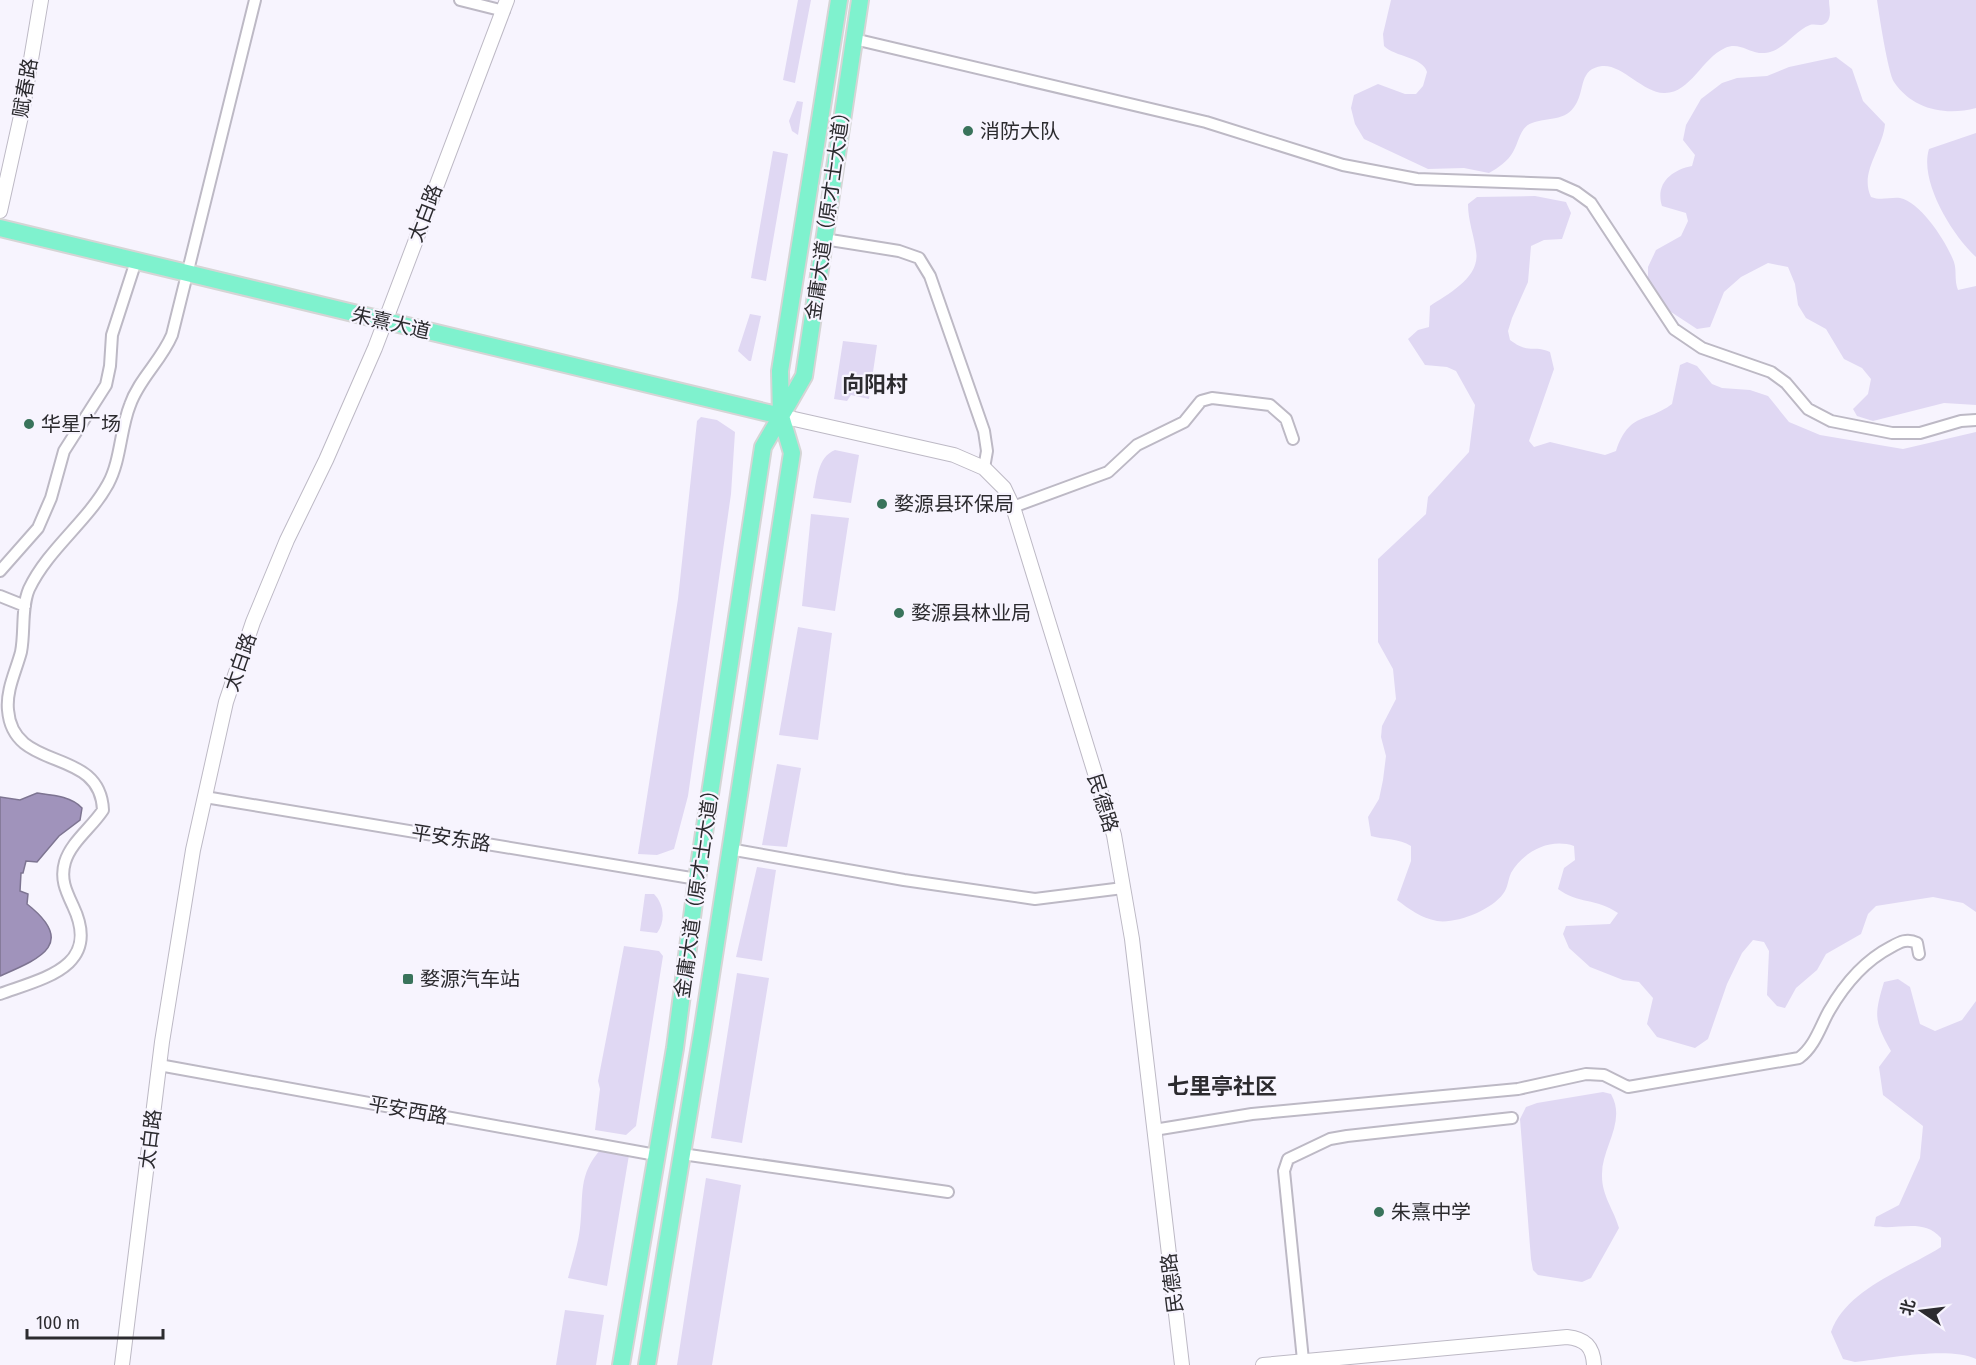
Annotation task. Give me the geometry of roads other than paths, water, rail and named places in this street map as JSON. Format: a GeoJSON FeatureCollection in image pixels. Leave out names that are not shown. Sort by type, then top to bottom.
{"type":"FeatureCollection","features":[{"type":"Feature","properties":{"kind":"main road","name":"金庸大道（原才士大道）"},"geometry":{"type":"LineString","coordinates":[[647,1365],[792,453],[782,416],[780,371],[838,0]]}},
{"type":"Feature","properties":{"kind":"main road","name":"金庸大道（原才士大道）"},"geometry":{"type":"LineString","coordinates":[[621,1365],[675,1048],[763,447],[804,376],[860,0]]}},
{"type":"Feature","properties":{"kind":"main road","name":"朱熹大道"},"geometry":{"type":"LineString","coordinates":[[0,228],[782,416]]}},
{"type":"Feature","properties":{"kind":"street","name":"赋春路"},"geometry":{"type":"LineString","coordinates":[[0,211],[41,0]]}},
{"type":"Feature","properties":{"kind":"street"},"geometry":{"type":"LineString","coordinates":[[0,994],[62,970],[79,950],[81,922],[65,888],[63,870],[72,848],[103,810],[100,789],[84,771],[34,752],[12,728],[8,709],[9,689],[23,640],[25,606],[29,590],[51,556],[109,483],[130,404],[167,347],[189,274],[255,0]]}},
{"type":"Feature","properties":{"kind":"street"},"geometry":{"type":"LineString","coordinates":[[460,0],[506,5]]}},
{"type":"Feature","properties":{"kind":"street","name":"太白路"},"geometry":{"type":"LineString","coordinates":[[122,1365],[159,1065],[191,862],[226,702],[253,622],[287,540],[364,375],[506,5]]}},
{"type":"Feature","properties":{"kind":"street"},"geometry":{"type":"LineString","coordinates":[[854,39],[1206,122],[1343,165],[1417,179],[1558,184],[1576,192],[1591,203],[1674,329],[1702,348],[1771,372],[1786,382],[1808,409],[1831,421],[1892,433],[1920,433],[1961,421],[1976,420]]}},
{"type":"Feature","properties":{"kind":"street"},"geometry":{"type":"LineString","coordinates":[[825,239],[899,251],[919,258],[930,276],[984,431],[987,451],[984,468]]}},
{"type":"Feature","properties":{"kind":"street"},"geometry":{"type":"LineString","coordinates":[[0,571],[38,528],[51,498],[63,452],[106,385],[112,335],[136,261]]}},
{"type":"Feature","properties":{"kind":"street"},"geometry":{"type":"LineString","coordinates":[[1013,507],[1108,472],[1137,445],[1184,422],[1201,401],[1212,398],[1270,405],[1286,419],[1293,439]]}},
{"type":"Feature","properties":{"kind":"street","name":"民德路"},"geometry":{"type":"LineString","coordinates":[[782,416],[954,455],[984,468],[1004,488],[1013,507],[1114,835],[1132,939],[1182,1365]]}},
{"type":"Feature","properties":{"kind":"street"},"geometry":{"type":"LineString","coordinates":[[0,596],[25,606]]}},
{"type":"Feature","properties":{"kind":"street","name":"平安东路"},"geometry":{"type":"LineString","coordinates":[[205,797],[698,879]]}},
{"type":"Feature","properties":{"kind":"street"},"geometry":{"type":"LineString","coordinates":[[729,849],[904,880],[1035,899],[1123,888]]}},
{"type":"Feature","properties":{"kind":"street"},"geometry":{"type":"LineString","coordinates":[[1154,1130],[1252,1114],[1518,1089],[1586,1074],[1604,1075],[1628,1087],[1799,1058],[1809,1051],[1830,1010],[1856,973],[1879,954],[1906,940],[1917,943],[1919,954]]}},
{"type":"Feature","properties":{"kind":"street","name":"平安西路"},"geometry":{"type":"LineString","coordinates":[[159,1065],[656,1155]]}},
{"type":"Feature","properties":{"kind":"street"},"geometry":{"type":"LineString","coordinates":[[1304,1360],[1284,1171],[1288,1159],[1330,1139],[1512,1118]]}},
{"type":"Feature","properties":{"kind":"street"},"geometry":{"type":"LineString","coordinates":[[682,1154],[948,1192]]}},
{"type":"Feature","properties":{"kind":"street"},"geometry":{"type":"LineString","coordinates":[[1263,1365],[1567,1337],[1581,1339],[1590,1346],[1594,1365]]}},
{"type":"Feature","properties":{"kind":"place","name":"消防大队"},"geometry":{"type":"Point","coordinates":[968,131]}},
{"type":"Feature","properties":{"kind":"place","name":"华星广场"},"geometry":{"type":"Point","coordinates":[29,424]}},
{"type":"Feature","properties":{"kind":"place","name":"婺源县环保局"},"geometry":{"type":"Point","coordinates":[882,504]}},
{"type":"Feature","properties":{"kind":"place","name":"婺源县林业局"},"geometry":{"type":"Point","coordinates":[899,613]}},
{"type":"Feature","properties":{"kind":"place","name":"婺源汽车站"},"geometry":{"type":"Point","coordinates":[408,979]}},
{"type":"Feature","properties":{"kind":"place","name":"朱熹中学"},"geometry":{"type":"Point","coordinates":[1379,1212]}},
{"type":"Feature","properties":{"kind":"district","name":"向阳村"},"geometry":{"type":"Point","coordinates":[875,384]}},
{"type":"Feature","properties":{"kind":"district","name":"七里亭社区"},"geometry":{"type":"Point","coordinates":[1222,1086]}}]}
